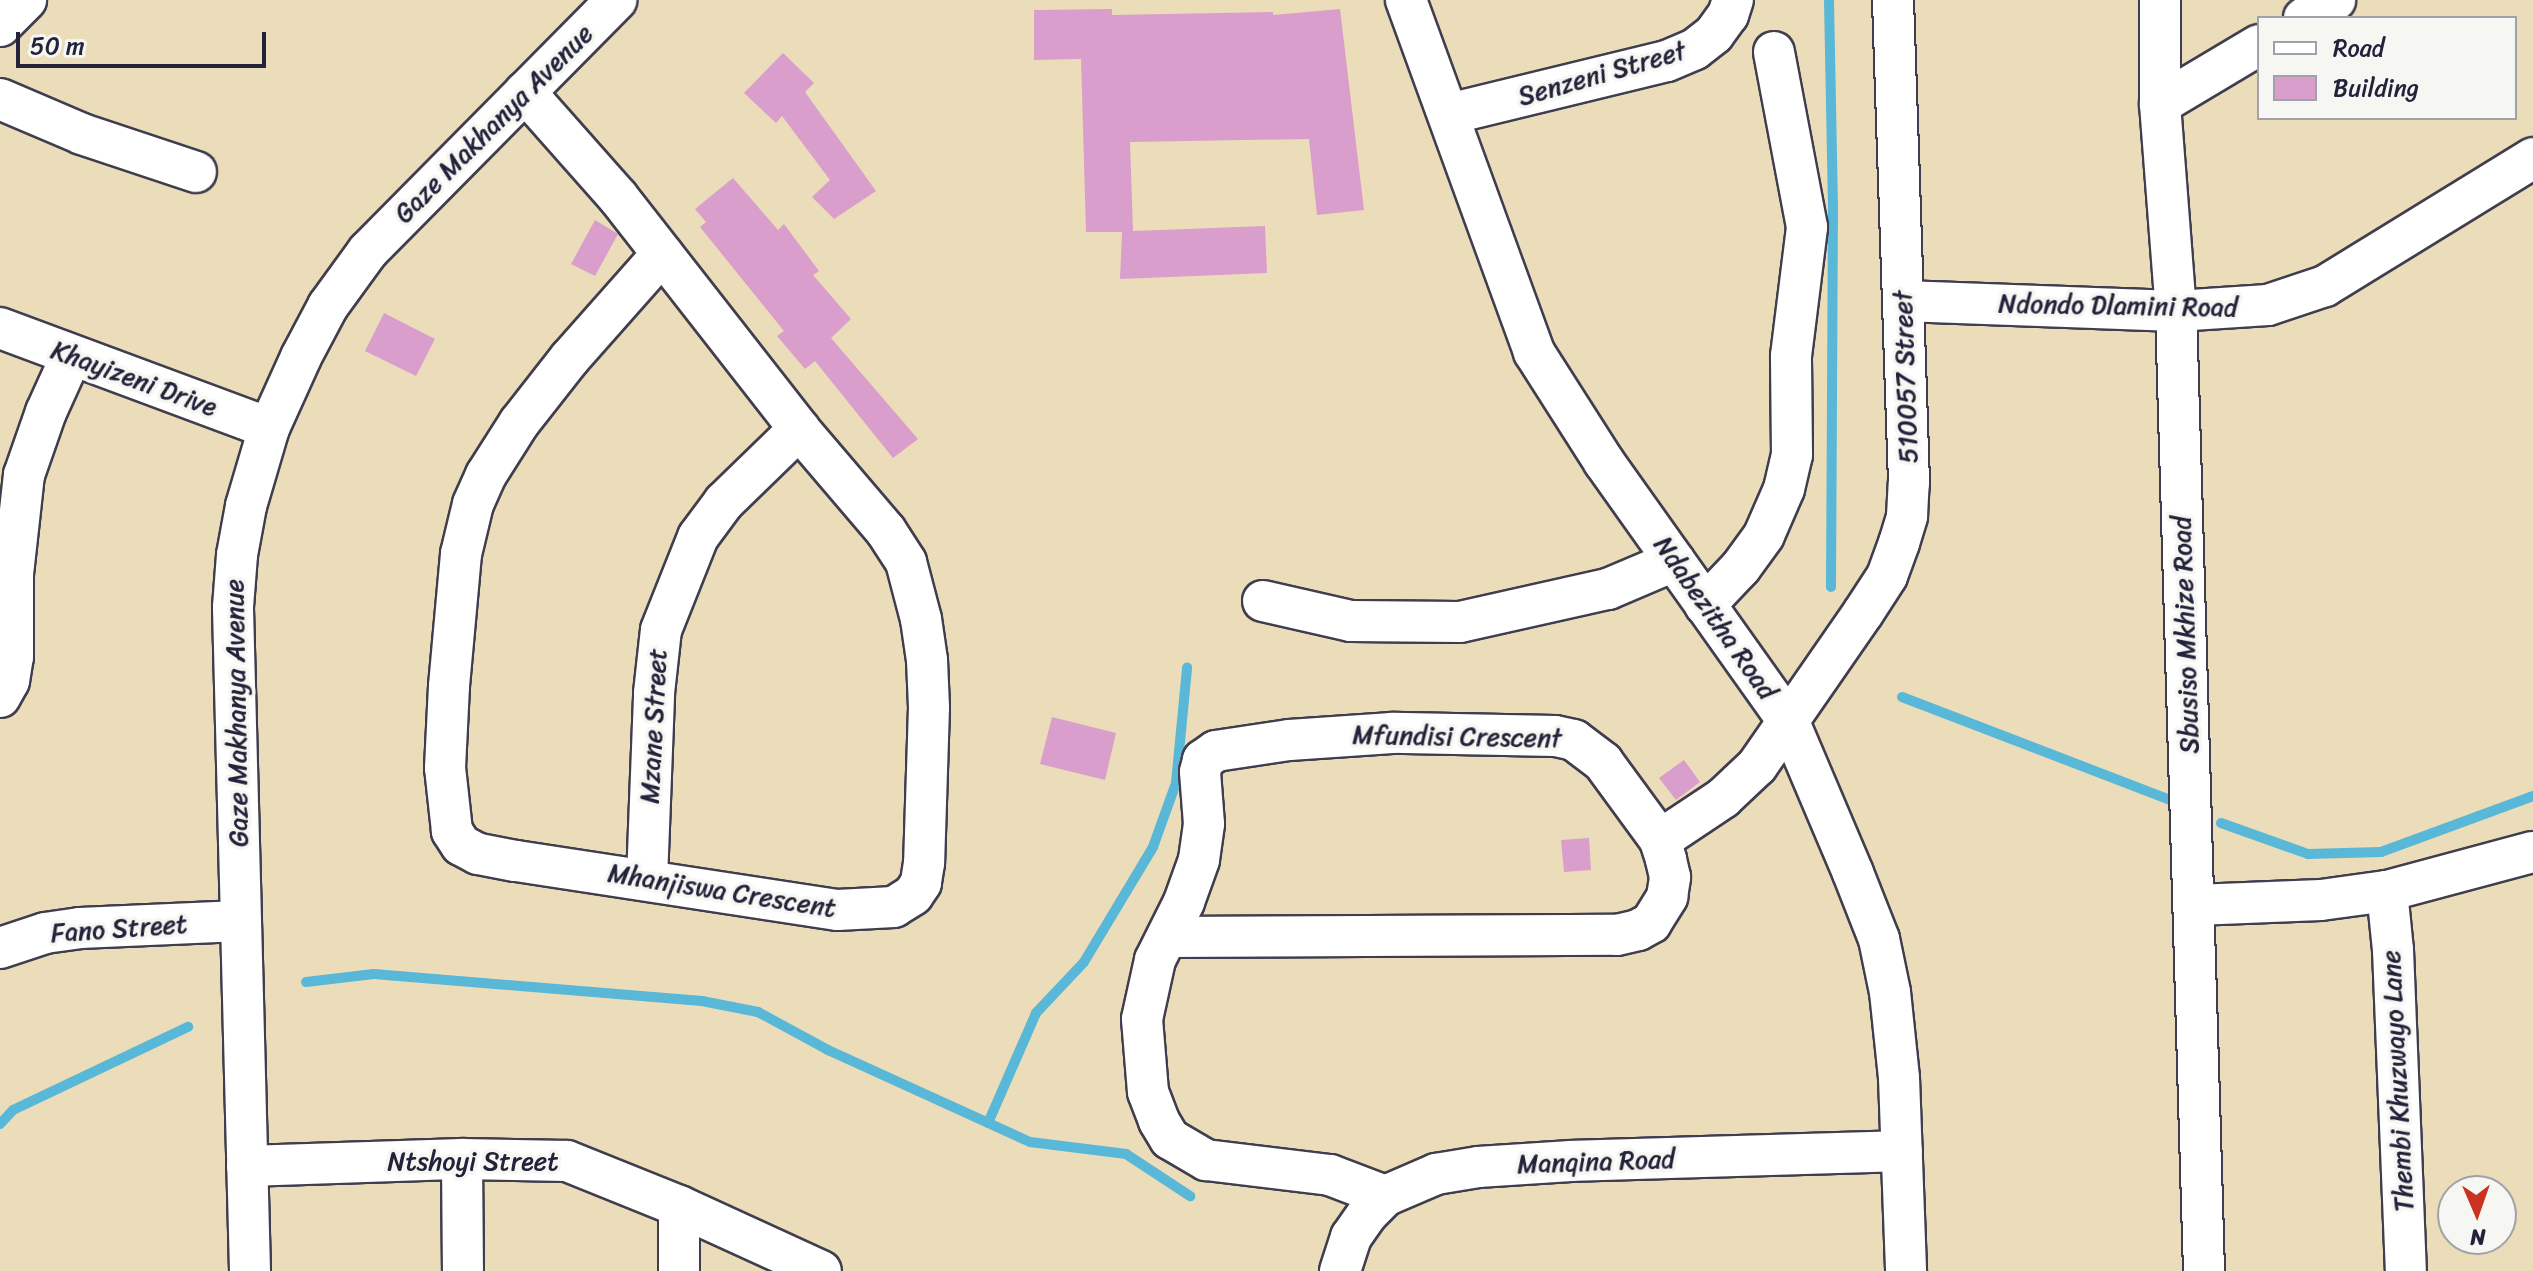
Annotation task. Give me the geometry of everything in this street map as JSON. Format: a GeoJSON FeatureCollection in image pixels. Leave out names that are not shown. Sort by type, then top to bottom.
{"type":"FeatureCollection","features":[{"type":"Feature","properties":{"kind":"street"},"geometry":{"type":"LineString","coordinates":[[0,26],[26,0]]}},
{"type":"Feature","properties":{"kind":"street","name":"Gaze Makhanya Avenue"},"geometry":{"type":"LineString","coordinates":[[250,1271],[233,607],[237,555],[246,506],[269,428],[328,306],[368,251],[616,0]]}},
{"type":"Feature","properties":{"kind":"street","name":"Ndabezitha Road"},"geometry":{"type":"LineString","coordinates":[[1406,0],[1534,352],[1604,462],[1789,722],[1879,939],[1890,992],[1899,1078],[1906,1271]]}},
{"type":"Feature","properties":{"kind":"street","name":"Senzeni Street"},"geometry":{"type":"LineString","coordinates":[[1449,114],[1667,61],[1695,49],[1714,34],[1728,15],[1733,0]]}},
{"type":"Feature","properties":{"kind":"street","name":"510057 Street"},"geometry":{"type":"LineString","coordinates":[[1660,840],[1740,785],[1789,722],[1887,576],[1907,516],[1909,483],[1893,0]]}},
{"type":"Feature","properties":{"kind":"street","name":"Sbusiso Mkhize Road"},"geometry":{"type":"LineString","coordinates":[[2160,0],[2160,104],[2176,311],[2204,1271]]}},
{"type":"Feature","properties":{"kind":"street"},"geometry":{"type":"LineString","coordinates":[[2307,16],[2335,0]]}},
{"type":"Feature","properties":{"kind":"street"},"geometry":{"type":"LineString","coordinates":[[2160,104],[2257,46]]}},
{"type":"Feature","properties":{"kind":"street"},"geometry":{"type":"LineString","coordinates":[[1705,605],[1741,567],[1764,535],[1784,489],[1792,455],[1791,356],[1807,227],[1774,52]]}},
{"type":"Feature","properties":{"kind":"street","name":"Mhanjiswa Crescent"},"geometry":{"type":"LineString","coordinates":[[525,92],[618,197],[799,429],[886,531],[906,562],[927,660],[929,707],[921,883],[913,895],[894,907],[837,910],[515,861],[478,854],[461,845],[452,831],[445,768],[454,619],[461,554],[473,504],[486,475],[519,423],[570,358],[662,254]]}},
{"type":"Feature","properties":{"kind":"street"},"geometry":{"type":"LineString","coordinates":[[0,99],[82,134],[196,172]]}},
{"type":"Feature","properties":{"kind":"street","name":"Ndondo Dlamini Road"},"geometry":{"type":"LineString","coordinates":[[1903,301],[2176,311],[2268,305],[2325,286],[2533,158]]}},
{"type":"Feature","properties":{"kind":"street","name":"Khayizeni Drive"},"geometry":{"type":"LineString","coordinates":[[0,328],[71,357],[269,428]]}},
{"type":"Feature","properties":{"kind":"street"},"geometry":{"type":"LineString","coordinates":[[0,697],[9,681],[13,657],[13,574],[24,475],[46,412],[71,357]]}},
{"type":"Feature","properties":{"kind":"street","name":"Mzane Street"},"geometry":{"type":"LineString","coordinates":[[647,879],[654,693],[661,630],[698,537],[724,502],[799,429]]}},
{"type":"Feature","properties":{"kind":"street"},"geometry":{"type":"LineString","coordinates":[[1263,601],[1351,621],[1421,625],[1460,622],[1608,589],[1674,561]]}},
{"type":"Feature","properties":{"kind":"street","name":"Mfundisi Crescent"},"geometry":{"type":"LineString","coordinates":[[1167,937],[1617,935],[1651,923],[1667,897],[1670,877],[1660,840],[1603,762],[1574,740],[1555,736],[1355,734],[1216,751],[1203,760],[1200,772],[1204,824],[1199,860],[1167,937],[1146,989],[1142,1019],[1148,1092],[1170,1139],[1206,1160],[1330,1175],[1385,1196]]}},
{"type":"Feature","properties":{"kind":"street"},"geometry":{"type":"LineString","coordinates":[[2195,905],[2321,900],[2387,891],[2533,852]]}},
{"type":"Feature","properties":{"kind":"street","name":"Thembi Khuzwayo Lane"},"geometry":{"type":"LineString","coordinates":[[2387,891],[2393,950],[2406,1271]]}},
{"type":"Feature","properties":{"kind":"street","name":"Fano Street"},"geometry":{"type":"LineString","coordinates":[[0,948],[45,933],[80,928],[240,921]]}},
{"type":"Feature","properties":{"kind":"street","name":"Manqina Road"},"geometry":{"type":"LineString","coordinates":[[1340,1271],[1351,1237],[1385,1196],[1436,1174],[1478,1167],[1902,1151]]}},
{"type":"Feature","properties":{"kind":"street"},"geometry":{"type":"LineString","coordinates":[[462,1159],[463,1271]]}},
{"type":"Feature","properties":{"kind":"street","name":"Ntshoyi Street"},"geometry":{"type":"LineString","coordinates":[[247,1166],[462,1159],[567,1161],[679,1206],[821,1271]]}},
{"type":"Feature","properties":{"kind":"street"},"geometry":{"type":"LineString","coordinates":[[679,1206],[679,1271]]}},
{"type":"Feature","properties":{"kind":"building"},"geometry":{"type":"Polygon","coordinates":[[[1112,9],[1112,15],[1273,12],[1273,15],[1340,9],[1364,210],[1317,215],[1309,139],[1130,142],[1133,231],[1265,226],[1267,273],[1120,279],[1122,232],[1086,232],[1081,59],[1034,60],[1034,10],[1112,9]]]}},
{"type":"Feature","properties":{"kind":"building"},"geometry":{"type":"Polygon","coordinates":[[[783,53],[814,83],[805,92],[876,191],[834,219],[812,197],[830,180],[782,116],[776,123],[744,93],[783,53]]]}},
{"type":"Feature","properties":{"kind":"building"},"geometry":{"type":"Polygon","coordinates":[[[733,178],[778,230],[784,224],[819,271],[813,275],[851,319],[831,338],[918,439],[893,458],[815,361],[805,369],[777,336],[784,331],[700,227],[706,222],[695,209],[733,178]]]}},
{"type":"Feature","properties":{"kind":"building"},"geometry":{"type":"Polygon","coordinates":[[[595,220],[618,234],[595,276],[571,264],[595,220]]]}},
{"type":"Feature","properties":{"kind":"building"},"geometry":{"type":"Polygon","coordinates":[[[384,313],[435,339],[416,376],[365,351],[384,313]]]}},
{"type":"Feature","properties":{"kind":"building"},"geometry":{"type":"Polygon","coordinates":[[[1052,717],[1116,733],[1105,780],[1040,764],[1052,717]]]}},
{"type":"Feature","properties":{"kind":"building"},"geometry":{"type":"Polygon","coordinates":[[[1684,760],[1700,782],[1676,800],[1659,778],[1684,760]]]}},
{"type":"Feature","properties":{"kind":"building"},"geometry":{"type":"Polygon","coordinates":[[[1589,838],[1591,870],[1564,872],[1561,840],[1589,838]]]}},
{"type":"Feature","properties":{"kind":"waterway"},"geometry":{"type":"LineString","coordinates":[[1829,0],[1833,204],[1831,587]]}},
{"type":"Feature","properties":{"kind":"waterway"},"geometry":{"type":"LineString","coordinates":[[988,1123],[1036,1013],[1084,962],[1153,847],[1176,783],[1187,668]]}},
{"type":"Feature","properties":{"kind":"waterway"},"geometry":{"type":"LineString","coordinates":[[1902,697],[2178,803]]}},
{"type":"Feature","properties":{"kind":"waterway"},"geometry":{"type":"LineString","coordinates":[[2221,823],[2308,854],[2381,852],[2533,796]]}},
{"type":"Feature","properties":{"kind":"waterway"},"geometry":{"type":"LineString","coordinates":[[306,982],[374,974],[702,1001],[758,1012],[828,1050],[1030,1142],[1126,1154],[1190,1196]]}},
{"type":"Feature","properties":{"kind":"waterway"},"geometry":{"type":"LineString","coordinates":[[0,1124],[13,1110],[188,1027]]}}]}
